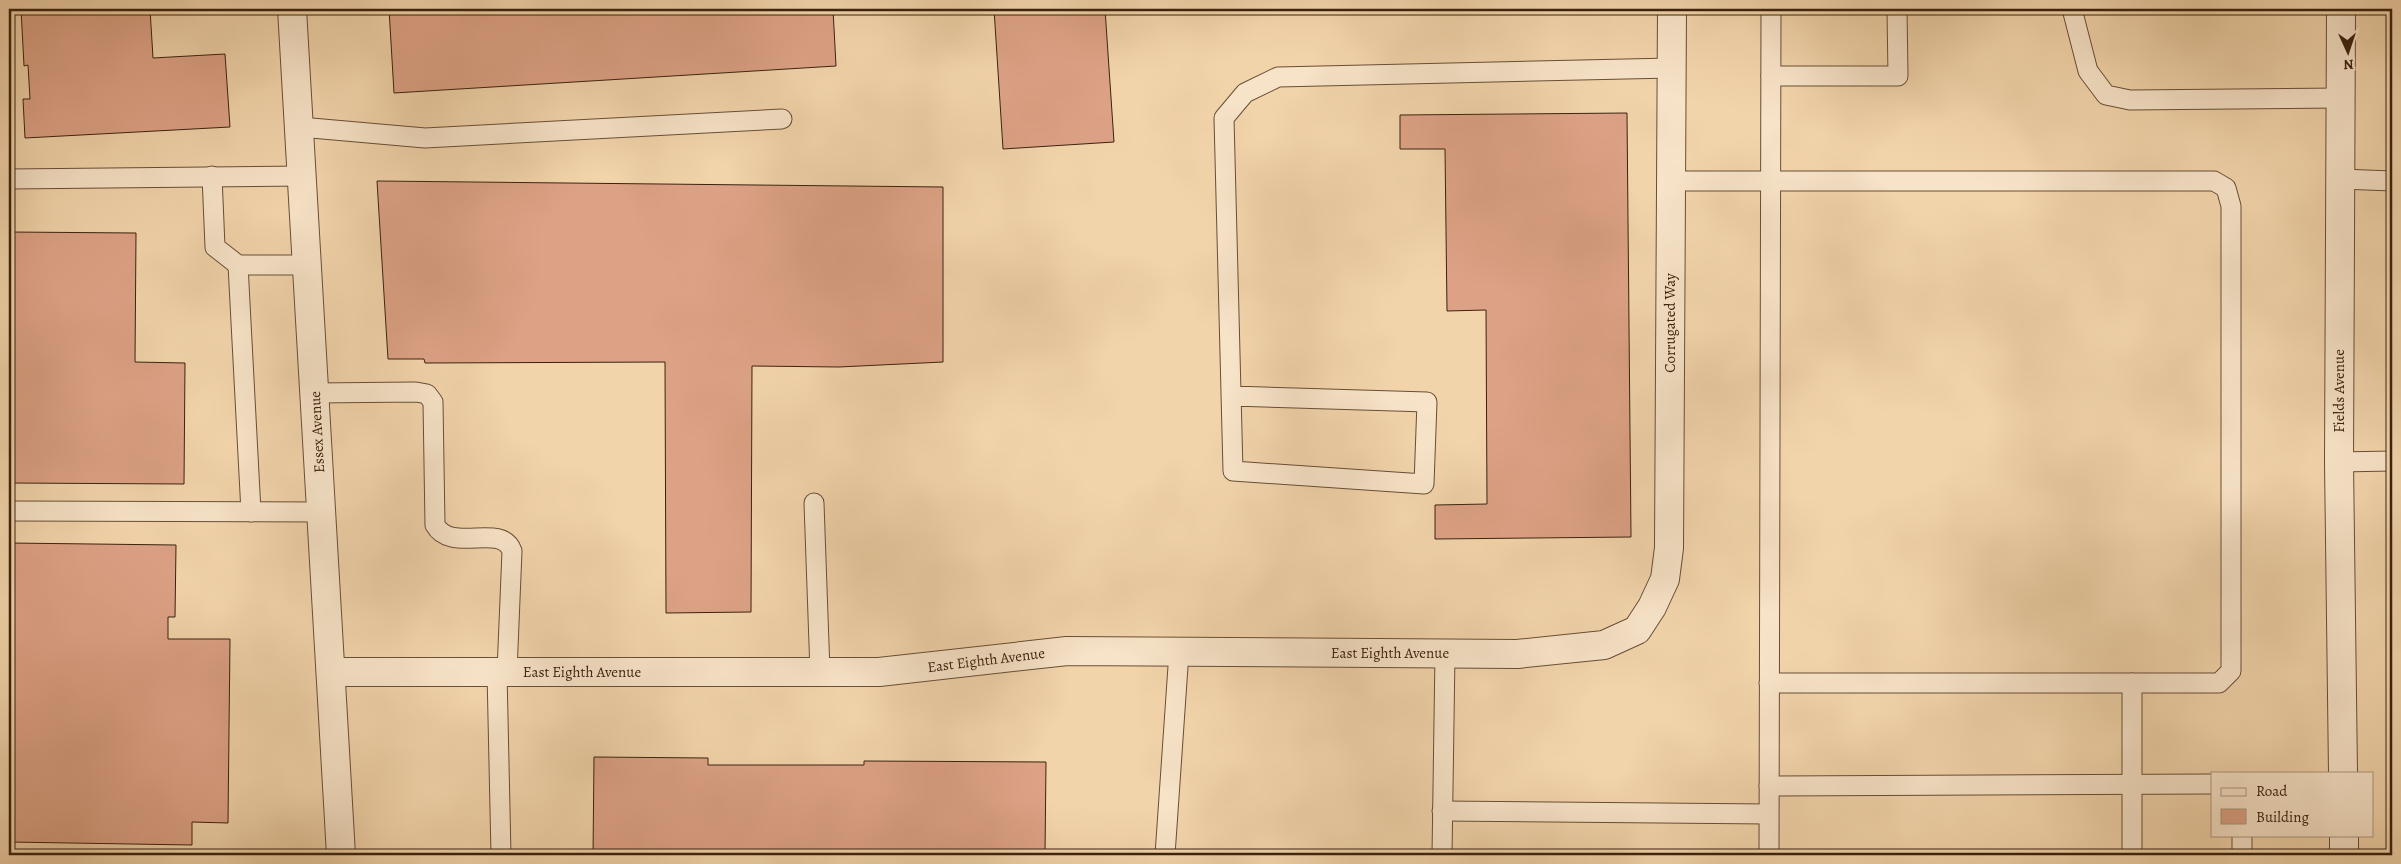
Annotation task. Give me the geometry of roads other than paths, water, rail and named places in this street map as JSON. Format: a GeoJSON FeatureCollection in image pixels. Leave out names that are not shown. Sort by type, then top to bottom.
{"type":"FeatureCollection","features":[{"type":"Feature","properties":{"kind":"street","name":"Essex Avenue"},"geometry":{"type":"LineString","coordinates":[[292,9],[304,176],[341,855]]}},
{"type":"Feature","properties":{"kind":"street","name":"Corrugated Way"},"geometry":{"type":"LineString","coordinates":[[1637,630],[1652,607],[1665,579],[1669,548],[1672,9]]}},
{"type":"Feature","properties":{"kind":"street","name":"Fields Avenue"},"geometry":{"type":"LineString","coordinates":[[2341,9],[2339,462],[2343,772]]}},
{"type":"Feature","properties":{"kind":"street","name":"East Eighth Avenue"},"geometry":{"type":"LineString","coordinates":[[331,672],[879,672],[1067,651],[1517,654],[1604,645],[1637,630]]}},
{"type":"Feature","properties":{"kind":"street"},"geometry":{"type":"LineString","coordinates":[[2344,836],[2344,855]]}},
{"type":"Feature","properties":{"kind":"lane"},"geometry":{"type":"LineString","coordinates":[[1769,855],[1771,9]]}},
{"type":"Feature","properties":{"kind":"lane"},"geometry":{"type":"LineString","coordinates":[[1771,76],[1898,76],[1897,9]]}},
{"type":"Feature","properties":{"kind":"lane"},"geometry":{"type":"LineString","coordinates":[[2072,9],[2088,71],[2106,95],[2130,100],[2341,98]]}},
{"type":"Feature","properties":{"kind":"lane"},"geometry":{"type":"LineString","coordinates":[[1232,396],[1427,402],[1424,484],[1232,471],[1232,396],[1224,118],[1245,93],[1278,77],[1671,68]]}},
{"type":"Feature","properties":{"kind":"lane"},"geometry":{"type":"LineString","coordinates":[[300,127],[425,138],[782,119]]}},
{"type":"Feature","properties":{"kind":"lane"},"geometry":{"type":"LineString","coordinates":[[212,176],[214,247],[238,265],[308,265]]}},
{"type":"Feature","properties":{"kind":"lane"},"geometry":{"type":"LineString","coordinates":[[9,179],[304,176]]}},
{"type":"Feature","properties":{"kind":"lane"},"geometry":{"type":"LineString","coordinates":[[2341,179],[2392,181]]}},
{"type":"Feature","properties":{"kind":"lane"},"geometry":{"type":"LineString","coordinates":[[1671,181],[2214,180],[2226,188],[2231,206],[2231,671],[2219,683],[1769,683]]}},
{"type":"Feature","properties":{"kind":"lane"},"geometry":{"type":"LineString","coordinates":[[238,265],[251,512]]}},
{"type":"Feature","properties":{"kind":"lane"},"geometry":{"type":"LineString","coordinates":[[315,393],[416,392],[427,394],[434,402],[435,525],[439,534],[448,538],[502,539],[510,544],[512,551],[502,672],[501,855]]}},
{"type":"Feature","properties":{"kind":"lane"},"geometry":{"type":"LineString","coordinates":[[2339,462],[2392,461]]}},
{"type":"Feature","properties":{"kind":"lane"},"geometry":{"type":"LineString","coordinates":[[814,503],[820,672]]}},
{"type":"Feature","properties":{"kind":"lane"},"geometry":{"type":"LineString","coordinates":[[9,511],[322,512]]}},
{"type":"Feature","properties":{"kind":"lane"},"geometry":{"type":"LineString","coordinates":[[1165,855],[1180,652]]}},
{"type":"Feature","properties":{"kind":"lane"},"geometry":{"type":"LineString","coordinates":[[1442,855],[1445,654]]}},
{"type":"Feature","properties":{"kind":"lane"},"geometry":{"type":"LineString","coordinates":[[2132,683],[2132,855]]}},
{"type":"Feature","properties":{"kind":"lane"},"geometry":{"type":"LineString","coordinates":[[1769,786],[2211,784]]}},
{"type":"Feature","properties":{"kind":"lane"},"geometry":{"type":"LineString","coordinates":[[1442,811],[1768,814]]}},
{"type":"Feature","properties":{"kind":"lane"},"geometry":{"type":"LineString","coordinates":[[2242,836],[2242,855]]}}]}
